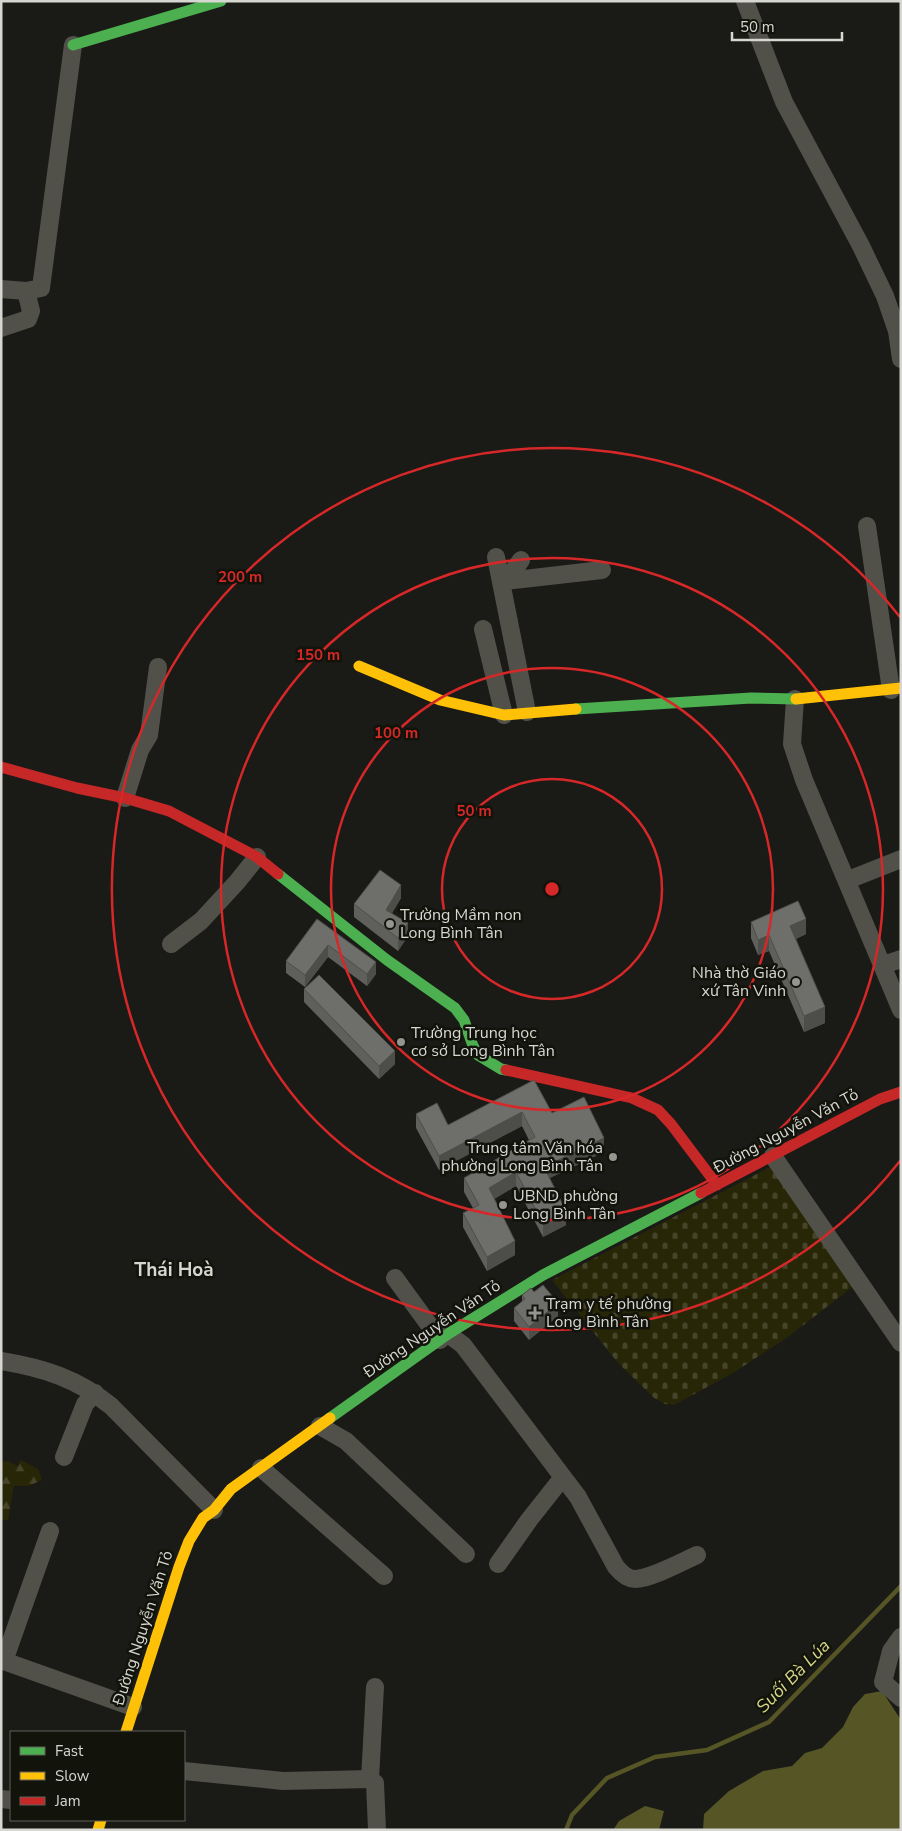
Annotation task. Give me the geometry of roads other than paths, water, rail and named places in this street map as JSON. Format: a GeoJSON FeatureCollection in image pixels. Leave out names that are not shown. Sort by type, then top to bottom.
{"type":"FeatureCollection","features":[{"type":"Feature","properties":{"kind":"street"},"geometry":{"type":"LineString","coordinates":[[1,289],[26,291],[41,288],[73,45],[221,1]]}},
{"type":"Feature","properties":{"kind":"street"},"geometry":{"type":"LineString","coordinates":[[745,1],[784,102],[861,246],[885,296],[896,331],[901,360]]}},
{"type":"Feature","properties":{"kind":"street"},"geometry":{"type":"LineString","coordinates":[[1,328],[28,319],[32,311],[26,291]]}},
{"type":"Feature","properties":{"kind":"street"},"geometry":{"type":"LineString","coordinates":[[359,666],[440,700],[504,715],[743,698],[794,698],[896,689],[868,526]]}},
{"type":"Feature","properties":{"kind":"street"},"geometry":{"type":"LineString","coordinates":[[496,557],[504,584],[527,712]]}},
{"type":"Feature","properties":{"kind":"street"},"geometry":{"type":"LineString","coordinates":[[504,584],[521,560]]}},
{"type":"Feature","properties":{"kind":"street"},"geometry":{"type":"LineString","coordinates":[[504,584],[602,570]]}},
{"type":"Feature","properties":{"kind":"street"},"geometry":{"type":"LineString","coordinates":[[483,629],[504,715]]}},
{"type":"Feature","properties":{"kind":"street"},"geometry":{"type":"LineString","coordinates":[[125,798],[140,750],[149,735],[158,667]]}},
{"type":"Feature","properties":{"kind":"street"},"geometry":{"type":"LineString","coordinates":[[794,698],[792,744],[804,780],[848,880],[901,1010]]}},
{"type":"Feature","properties":{"kind":"street"},"geometry":{"type":"LineString","coordinates":[[1,766],[77,788],[125,798],[169,811],[257,857],[387,960],[455,1008],[464,1020],[478,1055],[501,1070],[632,1098],[658,1110],[671,1124],[717,1185]]}},
{"type":"Feature","properties":{"kind":"street"},"geometry":{"type":"LineString","coordinates":[[170,944],[201,921],[257,857]]}},
{"type":"Feature","properties":{"kind":"street"},"geometry":{"type":"LineString","coordinates":[[848,880],[901,859]]}},
{"type":"Feature","properties":{"kind":"street"},"geometry":{"type":"LineString","coordinates":[[883,965],[901,960]]}},
{"type":"Feature","properties":{"kind":"street","name":"Đường Nguyễn Văn Tỏ"},"geometry":{"type":"LineString","coordinates":[[126,1731],[179,1566],[189,1541],[203,1518],[214,1510],[231,1489],[444,1337],[543,1275],[880,1100],[901,1092]]}},
{"type":"Feature","properties":{"kind":"street"},"geometry":{"type":"LineString","coordinates":[[773,1156],[901,1343]]}},
{"type":"Feature","properties":{"kind":"street"},"geometry":{"type":"LineString","coordinates":[[395,1278],[444,1337],[462,1346],[563,1477],[578,1497],[616,1567],[622,1574],[633,1579],[644,1578],[697,1556]]}},
{"type":"Feature","properties":{"kind":"street"},"geometry":{"type":"LineString","coordinates":[[1,1361],[38,1368],[61,1376],[95,1393],[111,1406],[214,1510]]}},
{"type":"Feature","properties":{"kind":"street"},"geometry":{"type":"LineString","coordinates":[[64,1458],[85,1404],[95,1393]]}},
{"type":"Feature","properties":{"kind":"street"},"geometry":{"type":"LineString","coordinates":[[320,1426],[346,1441],[466,1554]]}},
{"type":"Feature","properties":{"kind":"street"},"geometry":{"type":"LineString","coordinates":[[261,1468],[384,1576]]}},
{"type":"Feature","properties":{"kind":"street"},"geometry":{"type":"LineString","coordinates":[[498,1564],[529,1520],[563,1477]]}},
{"type":"Feature","properties":{"kind":"street"},"geometry":{"type":"LineString","coordinates":[[50,1531],[2,1660],[133,1707]]}},
{"type":"Feature","properties":{"kind":"street"},"geometry":{"type":"LineString","coordinates":[[901,1637],[891,1651],[883,1682],[901,1698]]}},
{"type":"Feature","properties":{"kind":"street"},"geometry":{"type":"LineString","coordinates":[[370,1779],[375,1687]]}},
{"type":"Feature","properties":{"kind":"street"},"geometry":{"type":"LineString","coordinates":[[185,1771],[283,1781],[370,1779],[375,1783],[377,1830]]}},
{"type":"Feature","properties":{"kind":"waterway","name":"Suối Bà Lúa"},"geometry":{"type":"LineString","coordinates":[[566,1830],[572,1815],[607,1778],[655,1757],[707,1750],[769,1722],[901,1586]]}},
{"type":"Feature","properties":{"kind":"place","name":"Trường Mầm non Long Bình Tân"},"geometry":{"type":"Point","coordinates":[390,924]}},
{"type":"Feature","properties":{"kind":"place","name":"Nhà thờ Giáo xứ Tân Vinh"},"geometry":{"type":"Point","coordinates":[796,982]}},
{"type":"Feature","properties":{"kind":"place","name":"Trường Trung học cơ sở Long Bình Tân"},"geometry":{"type":"Point","coordinates":[401,1042]}},
{"type":"Feature","properties":{"kind":"place","name":"Trung tâm Văn hóa phường Long Bình Tân"},"geometry":{"type":"Point","coordinates":[613,1157]}},
{"type":"Feature","properties":{"kind":"place","name":"UBND phường Long Bình Tân"},"geometry":{"type":"Point","coordinates":[503,1205]}},
{"type":"Feature","properties":{"kind":"place","name":"Trạm y tế phường Long Bình Tân"},"geometry":{"type":"Point","coordinates":[535,1313]}},
{"type":"Feature","properties":{"kind":"district","name":"Thái Hoà"},"geometry":{"type":"Point","coordinates":[174,1270]}}]}
